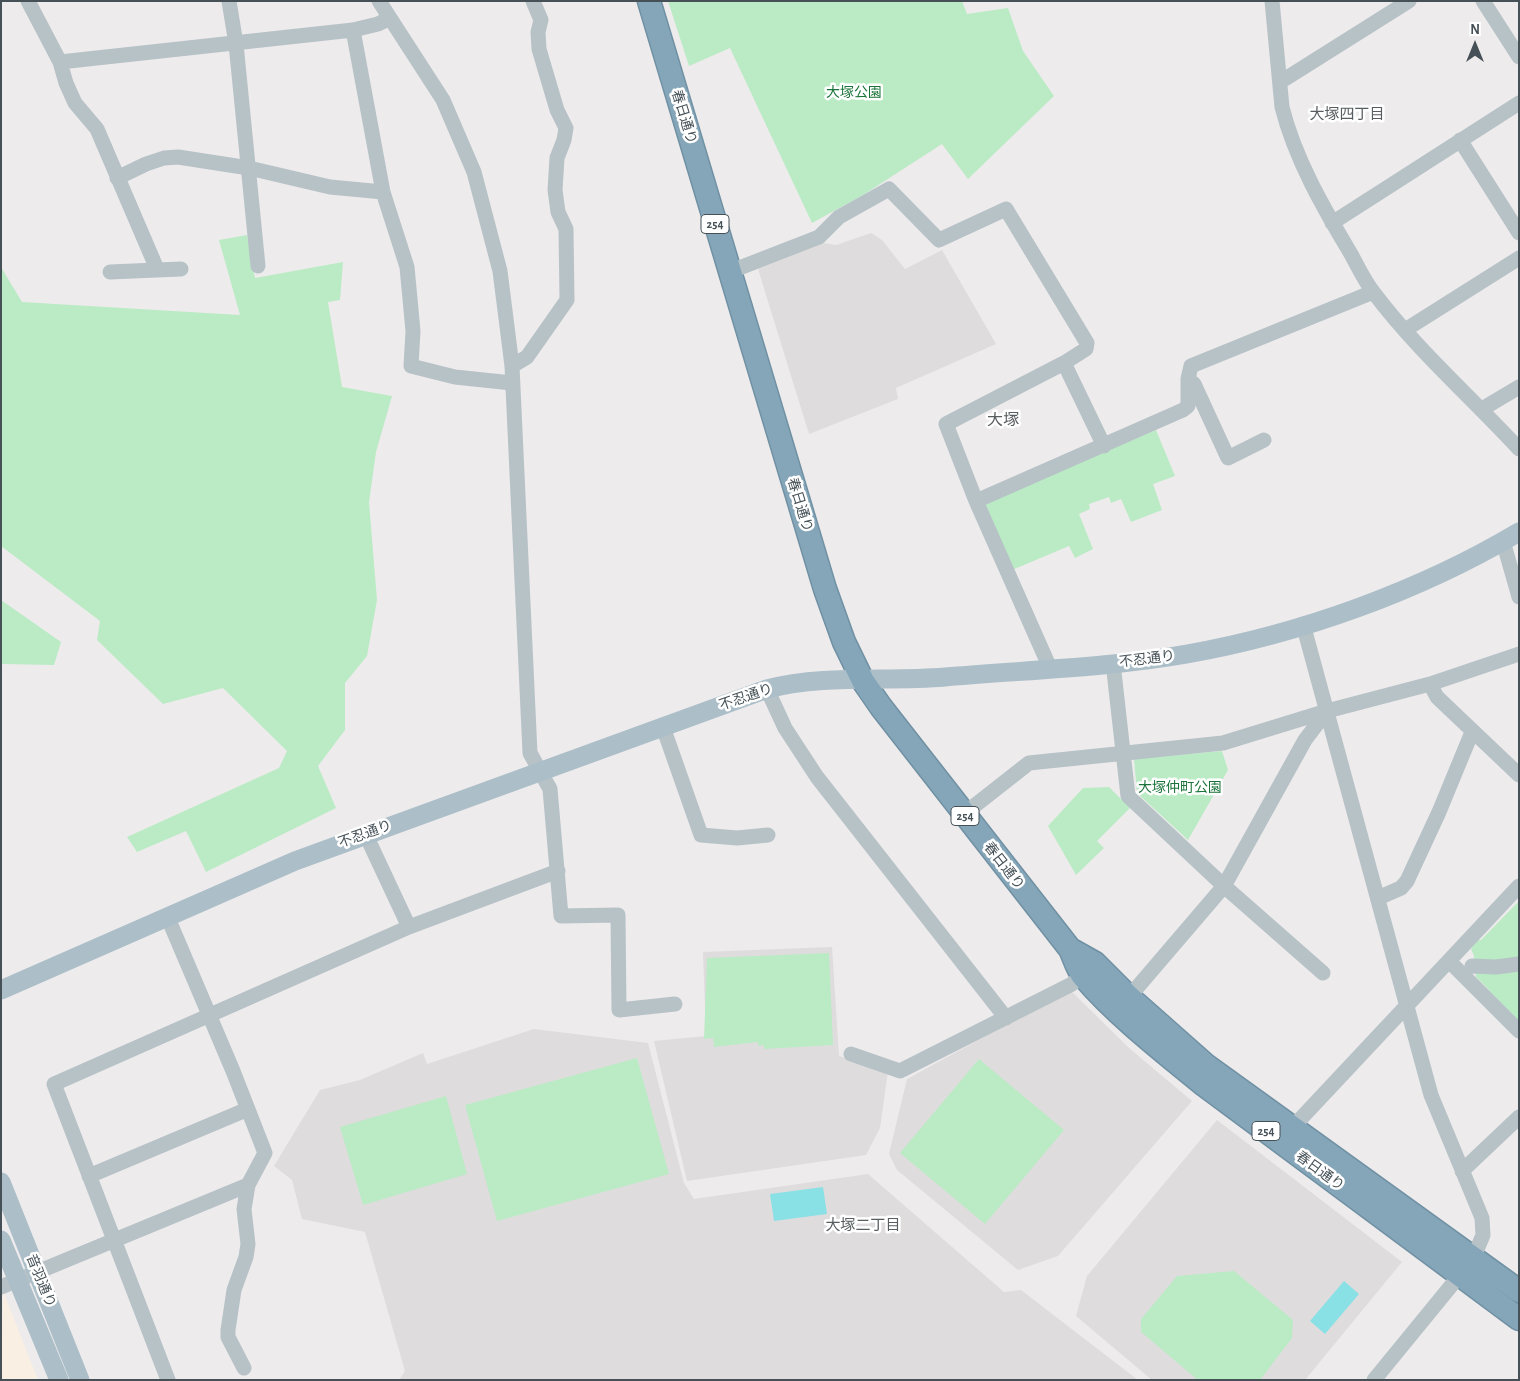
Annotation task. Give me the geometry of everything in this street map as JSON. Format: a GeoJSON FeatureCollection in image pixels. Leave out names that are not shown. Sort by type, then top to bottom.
{"type":"FeatureCollection","features":[{"type":"Feature","properties":{"kind":"highway","name":"春日通り"},"geometry":{"type":"LineString","coordinates":[[649,1],[832,611],[844,642],[863,681],[1070,949],[1082,975],[1161,1050],[1204,1085],[1467,1267],[1519,1291]]}},
{"type":"Feature","properties":{"kind":"highway","name":"春日通り"},"geometry":{"type":"LineString","coordinates":[[1070,949],[1095,963],[1129,997],[1207,1066],[1292,1128],[1467,1267],[1519,1319]]}},
{"type":"Feature","properties":{"kind":"main road","name":"不忍通り"},"geometry":{"type":"LineString","coordinates":[[1,990],[295,861],[365,833],[767,689],[805,682],[916,679],[1113,663],[1210,650],[1303,624],[1409,588],[1445,573],[1511,537]]}},
{"type":"Feature","properties":{"kind":"main road","name":"音羽通り"},"geometry":{"type":"LineString","coordinates":[[1,1182],[80,1380]]}},
{"type":"Feature","properties":{"kind":"main road","name":"音羽通り"},"geometry":{"type":"LineString","coordinates":[[1,1240],[10,1283],[58,1380]]}},
{"type":"Feature","properties":{"kind":"street"},"geometry":{"type":"LineString","coordinates":[[28,1],[60,62],[66,83],[75,103],[97,130],[157,270]]}},
{"type":"Feature","properties":{"kind":"street"},"geometry":{"type":"LineString","coordinates":[[229,1],[236,44],[258,266]]}},
{"type":"Feature","properties":{"kind":"street"},"geometry":{"type":"LineString","coordinates":[[378,1],[444,100],[474,172],[500,271],[512,366],[530,753],[550,789],[561,916],[618,915],[619,1010],[675,1004]]}},
{"type":"Feature","properties":{"kind":"street"},"geometry":{"type":"LineString","coordinates":[[512,366],[527,358],[567,300],[566,229],[558,212],[555,190],[557,158],[564,140],[566,128],[557,110],[539,49],[538,32],[541,20],[533,1]]}},
{"type":"Feature","properties":{"kind":"street"},"geometry":{"type":"LineString","coordinates":[[1272,1],[1285,119],[1297,152],[1332,223],[1373,292],[1405,330],[1519,449]]}},
{"type":"Feature","properties":{"kind":"street"},"geometry":{"type":"LineString","coordinates":[[1280,79],[1285,79],[1319,59],[1409,1]]}},
{"type":"Feature","properties":{"kind":"street"},"geometry":{"type":"LineString","coordinates":[[1483,1],[1519,57]]}},
{"type":"Feature","properties":{"kind":"street"},"geometry":{"type":"LineString","coordinates":[[60,62],[354,30],[378,24],[390,18]]}},
{"type":"Feature","properties":{"kind":"street"},"geometry":{"type":"LineString","coordinates":[[354,30],[383,192],[406,267],[413,331],[411,366],[455,378],[512,382]]}},
{"type":"Feature","properties":{"kind":"street"},"geometry":{"type":"LineString","coordinates":[[1332,223],[1519,103]]}},
{"type":"Feature","properties":{"kind":"street"},"geometry":{"type":"LineString","coordinates":[[1460,140],[1519,233]]}},
{"type":"Feature","properties":{"kind":"street"},"geometry":{"type":"LineString","coordinates":[[117,178],[146,164],[171,158],[249,168],[330,187],[383,192]]}},
{"type":"Feature","properties":{"kind":"street"},"geometry":{"type":"LineString","coordinates":[[729,272],[819,237],[839,217],[889,189],[939,240],[1006,209],[1087,343],[1086,349],[1064,364],[946,424],[976,501],[1050,668]]}},
{"type":"Feature","properties":{"kind":"street"},"geometry":{"type":"LineString","coordinates":[[1405,330],[1519,258]]}},
{"type":"Feature","properties":{"kind":"street"},"geometry":{"type":"LineString","coordinates":[[110,272],[181,270]]}},
{"type":"Feature","properties":{"kind":"street"},"geometry":{"type":"LineString","coordinates":[[976,501],[1104,446],[1188,406],[1188,379],[1191,366],[1373,292]]}},
{"type":"Feature","properties":{"kind":"street"},"geometry":{"type":"LineString","coordinates":[[1064,364],[1104,446]]}},
{"type":"Feature","properties":{"kind":"street"},"geometry":{"type":"LineString","coordinates":[[1188,379],[1194,384],[1228,458],[1264,440]]}},
{"type":"Feature","properties":{"kind":"street"},"geometry":{"type":"LineString","coordinates":[[1482,409],[1519,387]]}},
{"type":"Feature","properties":{"kind":"street"},"geometry":{"type":"LineString","coordinates":[[1511,537],[1519,597]]}},
{"type":"Feature","properties":{"kind":"street"},"geometry":{"type":"LineString","coordinates":[[1303,624],[1431,1095],[1482,1218],[1483,1235],[1467,1267],[1374,1380]]}},
{"type":"Feature","properties":{"kind":"street"},"geometry":{"type":"LineString","coordinates":[[964,814],[1029,762],[1224,743],[1327,711],[1430,684],[1519,654]]}},
{"type":"Feature","properties":{"kind":"street"},"geometry":{"type":"LineString","coordinates":[[1113,663],[1128,796],[1224,886],[1323,973]]}},
{"type":"Feature","properties":{"kind":"street"},"geometry":{"type":"LineString","coordinates":[[1430,684],[1438,697],[1472,732],[1519,775]]}},
{"type":"Feature","properties":{"kind":"street"},"geometry":{"type":"LineString","coordinates":[[767,689],[785,728],[817,776],[1006,1018]]}},
{"type":"Feature","properties":{"kind":"street"},"geometry":{"type":"LineString","coordinates":[[1129,997],[1224,886],[1305,740],[1327,711]]}},
{"type":"Feature","properties":{"kind":"street"},"geometry":{"type":"LineString","coordinates":[[663,727],[701,835],[737,838],[768,835]]}},
{"type":"Feature","properties":{"kind":"street"},"geometry":{"type":"LineString","coordinates":[[1378,898],[1400,888],[1407,881],[1439,812],[1472,732]]}},
{"type":"Feature","properties":{"kind":"street"},"geometry":{"type":"LineString","coordinates":[[365,833],[409,927]]}},
{"type":"Feature","properties":{"kind":"street"},"geometry":{"type":"LineString","coordinates":[[168,1380],[54,1084],[409,927],[558,871]]}},
{"type":"Feature","properties":{"kind":"street"},"geometry":{"type":"LineString","coordinates":[[1292,1128],[1519,886]]}},
{"type":"Feature","properties":{"kind":"street"},"geometry":{"type":"LineString","coordinates":[[168,918],[265,1153],[248,1184],[244,1209],[248,1244],[246,1257],[234,1290],[228,1330],[228,1337],[244,1368]]}},
{"type":"Feature","properties":{"kind":"street"},"geometry":{"type":"LineString","coordinates":[[1449,961],[1519,1031]]}},
{"type":"Feature","properties":{"kind":"street"},"geometry":{"type":"LineString","coordinates":[[1472,966],[1496,967],[1519,964]]}},
{"type":"Feature","properties":{"kind":"street"},"geometry":{"type":"LineString","coordinates":[[851,1054],[900,1070],[1072,984],[1082,975]]}},
{"type":"Feature","properties":{"kind":"street"},"geometry":{"type":"LineString","coordinates":[[89,1176],[248,1109]]}},
{"type":"Feature","properties":{"kind":"street"},"geometry":{"type":"LineString","coordinates":[[1462,1171],[1519,1116]]}},
{"type":"Feature","properties":{"kind":"street"},"geometry":{"type":"LineString","coordinates":[[10,1283],[248,1184]]}},
{"type":"Feature","properties":{"kind":"shaded area"},"geometry":{"type":"Polygon","coordinates":[[[871,233],[882,240],[905,269],[942,250],[996,344],[896,388],[898,399],[809,434],[758,269],[823,243],[836,245],[871,233]]]}},
{"type":"Feature","properties":{"kind":"shaded area"},"geometry":{"type":"Polygon","coordinates":[[[832,947],[839,1056],[888,1071],[880,1128],[866,1155],[687,1181],[654,1041],[706,1036],[703,952],[832,947]]]}},
{"type":"Feature","properties":{"kind":"shaded area"},"geometry":{"type":"Polygon","coordinates":[[[1070,990],[1129,1048],[1192,1101],[1058,1256],[1018,1270],[897,1170],[889,1154],[907,1079],[1070,990]]]}},
{"type":"Feature","properties":{"kind":"shaded area"},"geometry":{"type":"Polygon","coordinates":[[[534,1029],[648,1043],[684,1183],[694,1199],[868,1174],[1004,1292],[1021,1290],[1138,1380],[399,1380],[405,1371],[365,1232],[302,1219],[292,1180],[274,1166],[320,1090],[360,1080],[423,1053],[427,1064],[534,1029]]]}},
{"type":"Feature","properties":{"kind":"shaded area"},"geometry":{"type":"Polygon","coordinates":[[[1217,1120],[1402,1262],[1305,1380],[1152,1380],[1076,1316],[1087,1276],[1217,1120]]]}},
{"type":"Feature","properties":{"kind":"shaded area"},"geometry":{"type":"Polygon","coordinates":[[[3,1291],[38,1380],[1,1380],[3,1291]]]}},
{"type":"Feature","properties":{"kind":"green space","name":"大塚公園"},"geometry":{"type":"Polygon","coordinates":[[[668,1],[962,1],[967,14],[1008,8],[1023,51],[1054,96],[968,179],[942,144],[863,195],[812,223],[730,48],[689,66],[668,1]]]}},
{"type":"Feature","properties":{"kind":"green space"},"geometry":{"type":"Polygon","coordinates":[[[247,235],[255,278],[343,262],[340,300],[328,302],[342,387],[392,396],[376,452],[369,502],[377,600],[367,656],[345,683],[345,730],[318,766],[336,808],[206,872],[186,831],[137,852],[127,837],[279,768],[287,751],[223,688],[163,704],[97,640],[100,621],[1,546],[1,267],[22,302],[240,315],[219,240],[247,235]]]}},
{"type":"Feature","properties":{"kind":"green space"},"geometry":{"type":"Polygon","coordinates":[[[1156,430],[1175,476],[1153,484],[1162,510],[1131,522],[1121,499],[1111,503],[1109,497],[1089,504],[1090,509],[1079,514],[1093,549],[1075,558],[1069,546],[1012,570],[985,503],[1156,430]]]}},
{"type":"Feature","properties":{"kind":"green space"},"geometry":{"type":"Polygon","coordinates":[[[1,600],[61,642],[54,665],[1,664],[1,600]]]}},
{"type":"Feature","properties":{"kind":"green space","name":"大塚仲町公園"},"geometry":{"type":"Polygon","coordinates":[[[1222,751],[1228,770],[1188,840],[1137,793],[1134,759],[1222,751]]]}},
{"type":"Feature","properties":{"kind":"green space"},"geometry":{"type":"Polygon","coordinates":[[[1109,787],[1130,808],[1097,841],[1104,848],[1076,875],[1048,826],[1083,788],[1109,787]]]}},
{"type":"Feature","properties":{"kind":"green space"},"geometry":{"type":"Polygon","coordinates":[[[1519,901],[1519,1021],[1476,977],[1474,956],[1471,949],[1477,940],[1481,940],[1519,901]]]}},
{"type":"Feature","properties":{"kind":"green space"},"geometry":{"type":"Polygon","coordinates":[[[829,953],[833,1045],[764,1049],[764,1045],[758,1046],[758,1042],[714,1047],[713,1038],[704,1039],[707,958],[829,953]]]}},
{"type":"Feature","properties":{"kind":"green space"},"geometry":{"type":"Polygon","coordinates":[[[637,1058],[669,1174],[497,1221],[465,1105],[637,1058]]]}},
{"type":"Feature","properties":{"kind":"green space"},"geometry":{"type":"Polygon","coordinates":[[[979,1059],[1064,1130],[985,1224],[900,1153],[979,1059]]]}},
{"type":"Feature","properties":{"kind":"green space"},"geometry":{"type":"Polygon","coordinates":[[[446,1096],[467,1174],[363,1205],[340,1127],[446,1096]]]}},
{"type":"Feature","properties":{"kind":"green space"},"geometry":{"type":"Polygon","coordinates":[[[1234,1271],[1293,1320],[1292,1338],[1260,1380],[1198,1380],[1141,1332],[1141,1319],[1177,1276],[1234,1271]]]}},
{"type":"Feature","properties":{"kind":"water"},"geometry":{"type":"Polygon","coordinates":[[[823,1187],[827,1214],[774,1221],[770,1194],[823,1187]]]}},
{"type":"Feature","properties":{"kind":"water"},"geometry":{"type":"Polygon","coordinates":[[[1344,1281],[1359,1294],[1325,1334],[1310,1321],[1344,1281]]]}},
{"type":"Feature","properties":{"kind":"district","name":"大塚四丁目"},"geometry":{"type":"Point","coordinates":[1347,114]}},
{"type":"Feature","properties":{"kind":"district","name":"大塚"},"geometry":{"type":"Point","coordinates":[1003,420]}},
{"type":"Feature","properties":{"kind":"district","name":"大塚二丁目"},"geometry":{"type":"Point","coordinates":[863,1225]}}]}
